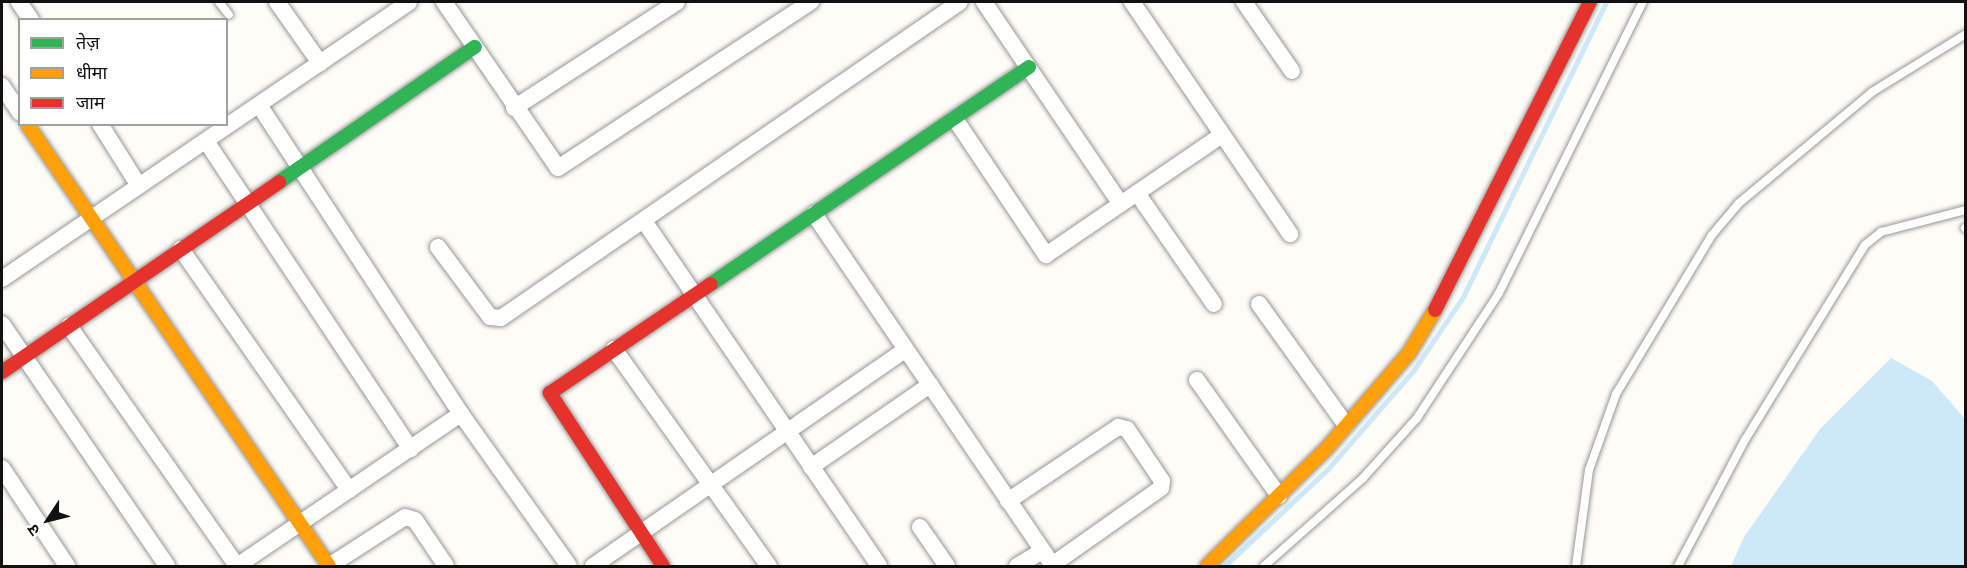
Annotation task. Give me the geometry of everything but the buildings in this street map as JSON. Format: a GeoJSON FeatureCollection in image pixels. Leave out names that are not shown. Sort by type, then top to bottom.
{"type":"FeatureCollection","features":[{"type":"Feature","properties":{"kind":"street"},"geometry":{"type":"LineString","coordinates":[[19,2],[30,18]]}},
{"type":"Feature","properties":{"kind":"street"},"geometry":{"type":"LineString","coordinates":[[277,2],[320,63]]}},
{"type":"Feature","properties":{"kind":"street"},"geometry":{"type":"LineString","coordinates":[[2,279],[409,2]]}},
{"type":"Feature","properties":{"kind":"street"},"geometry":{"type":"LineString","coordinates":[[444,2],[514,108],[558,168],[811,2]]}},
{"type":"Feature","properties":{"kind":"street"},"geometry":{"type":"LineString","coordinates":[[514,108],[677,2]]}},
{"type":"Feature","properties":{"kind":"street"},"geometry":{"type":"LineString","coordinates":[[438,247],[496,320],[644,221],[960,2]]}},
{"type":"Feature","properties":{"kind":"street"},"geometry":{"type":"LineString","coordinates":[[984,2],[1121,204]]}},
{"type":"Feature","properties":{"kind":"street"},"geometry":{"type":"LineString","coordinates":[[1132,2],[1290,234]]}},
{"type":"Feature","properties":{"kind":"street"},"geometry":{"type":"LineString","coordinates":[[1244,2],[1292,71]]}},
{"type":"Feature","properties":{"kind":"street"},"geometry":{"type":"LineString","coordinates":[[1207,567],[1346,425],[1409,352],[1458,272],[1590,2]]}},
{"type":"Feature","properties":{"kind":"street"},"geometry":{"type":"LineString","coordinates":[[2,372],[475,47]]}},
{"type":"Feature","properties":{"kind":"street"},"geometry":{"type":"LineString","coordinates":[[663,567],[550,400],[553,389],[696,296],[1029,67]]}},
{"type":"Feature","properties":{"kind":"street"},"geometry":{"type":"LineString","coordinates":[[2,86],[18,109]]}},
{"type":"Feature","properties":{"kind":"street"},"geometry":{"type":"LineString","coordinates":[[259,105],[297,170],[461,414],[568,567]]}},
{"type":"Feature","properties":{"kind":"street"},"geometry":{"type":"LineString","coordinates":[[955,119],[1046,255],[1222,135]]}},
{"type":"Feature","properties":{"kind":"street"},"geometry":{"type":"LineString","coordinates":[[28,126],[329,566],[397,520],[411,517],[446,567]]}},
{"type":"Feature","properties":{"kind":"street"},"geometry":{"type":"LineString","coordinates":[[101,126],[139,186]]}},
{"type":"Feature","properties":{"kind":"street"},"geometry":{"type":"LineString","coordinates":[[206,141],[246,205],[411,449]]}},
{"type":"Feature","properties":{"kind":"street"},"geometry":{"type":"LineString","coordinates":[[1137,193],[1215,304]]}},
{"type":"Feature","properties":{"kind":"street"},"geometry":{"type":"LineString","coordinates":[[814,214],[905,350],[930,385],[1008,501],[1053,566],[1161,488],[1162,481],[1127,429],[1118,427],[1008,501]]}},
{"type":"Feature","properties":{"kind":"street"},"geometry":{"type":"LineString","coordinates":[[644,221],[879,567]]}},
{"type":"Feature","properties":{"kind":"street"},"geometry":{"type":"LineString","coordinates":[[181,249],[349,490]]}},
{"type":"Feature","properties":{"kind":"street"},"geometry":{"type":"LineString","coordinates":[[1258,304],[1346,425]]}},
{"type":"Feature","properties":{"kind":"street"},"geometry":{"type":"LineString","coordinates":[[2,324],[167,567]]}},
{"type":"Feature","properties":{"kind":"street"},"geometry":{"type":"LineString","coordinates":[[69,326],[237,567],[461,414]]}},
{"type":"Feature","properties":{"kind":"street"},"geometry":{"type":"LineString","coordinates":[[614,348],[769,567]]}},
{"type":"Feature","properties":{"kind":"street"},"geometry":{"type":"LineString","coordinates":[[592,567],[905,350]]}},
{"type":"Feature","properties":{"kind":"street"},"geometry":{"type":"LineString","coordinates":[[1197,380],[1279,496]]}},
{"type":"Feature","properties":{"kind":"street"},"geometry":{"type":"LineString","coordinates":[[811,467],[930,385]]}},
{"type":"Feature","properties":{"kind":"street"},"geometry":{"type":"LineString","coordinates":[[2,468],[67,567]]}},
{"type":"Feature","properties":{"kind":"street"},"geometry":{"type":"LineString","coordinates":[[920,527],[947,567]]}},
{"type":"Feature","properties":{"kind":"street"},"geometry":{"type":"LineString","coordinates":[[1017,567],[1042,551]]}},
{"type":"Feature","properties":{"kind":"lane"},"geometry":{"type":"LineString","coordinates":[[219,2],[229,15]]}},
{"type":"Feature","properties":{"kind":"lane"},"geometry":{"type":"LineString","coordinates":[[1264,567],[1363,478],[1417,418],[1499,293],[1642,2]]}},
{"type":"Feature","properties":{"kind":"lane"},"geometry":{"type":"LineString","coordinates":[[1576,567],[1589,470],[1616,394],[1642,343],[1712,236],[1739,203],[1863,99],[1965,34]]}},
{"type":"Feature","properties":{"kind":"lane"},"geometry":{"type":"LineString","coordinates":[[1678,567],[1740,449],[1865,245],[1881,232],[1965,210]]}},
{"type":"Feature","properties":{"kind":"water"},"geometry":{"type":"Polygon","coordinates":[[[1891,358],[1932,381],[1965,419],[1965,566],[1731,566],[1744,537],[1820,429],[1891,358]]]}},
{"type":"Feature","properties":{"kind":"waterway"},"geometry":{"type":"LineString","coordinates":[[1225,566],[1328,469],[1414,370],[1463,297],[1606,2]]}},
{"type":"Feature","properties":{"kind":"traffic: fast"},"geometry":{"type":"LineString","coordinates":[[279,182],[475,47]]}},
{"type":"Feature","properties":{"kind":"traffic: fast"},"geometry":{"type":"LineString","coordinates":[[711,284],[1029,67]]}},
{"type":"Feature","properties":{"kind":"traffic: slow"},"geometry":{"type":"LineString","coordinates":[[28,126],[329,566]]}},
{"type":"Feature","properties":{"kind":"traffic: slow"},"geometry":{"type":"LineString","coordinates":[[1207,566],[1327,448],[1409,353],[1435,310]]}},
{"type":"Feature","properties":{"kind":"traffic: jam"},"geometry":{"type":"LineString","coordinates":[[1435,310],[1590,2]]}},
{"type":"Feature","properties":{"kind":"traffic: jam"},"geometry":{"type":"LineString","coordinates":[[2,372],[279,182]]}},
{"type":"Feature","properties":{"kind":"traffic: jam"},"geometry":{"type":"LineString","coordinates":[[663,566],[550,393],[711,284]]}}]}
